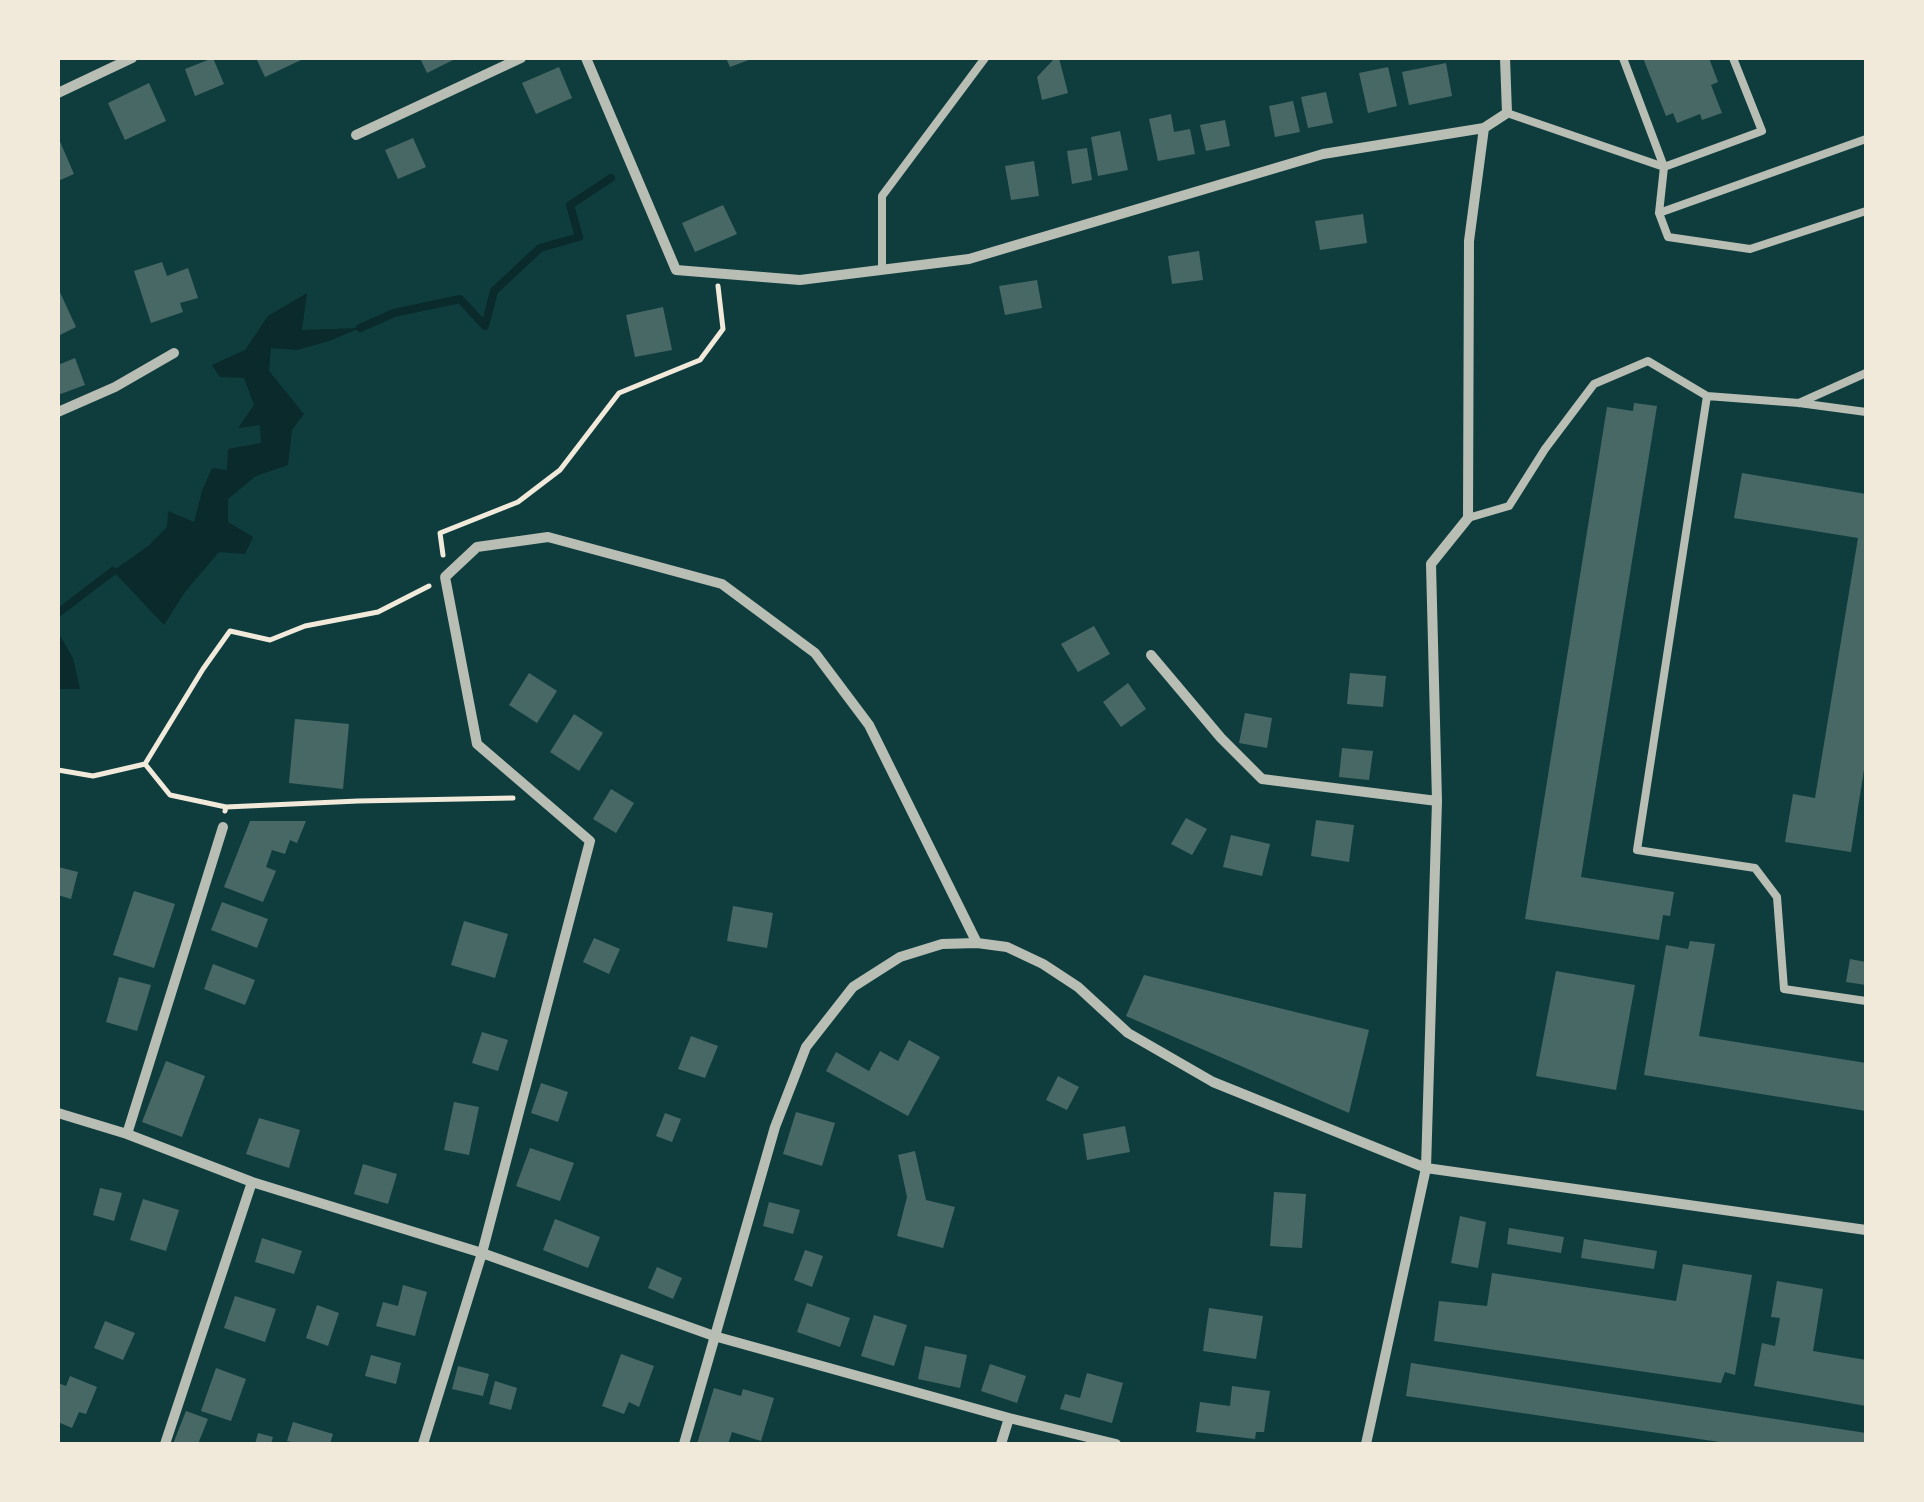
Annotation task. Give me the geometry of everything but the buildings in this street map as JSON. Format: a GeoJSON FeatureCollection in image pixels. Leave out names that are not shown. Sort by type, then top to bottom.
{"type":"FeatureCollection","features":[{"type":"Feature","properties":{"kind":"street"},"geometry":{"type":"LineString","coordinates":[[58,92],[132,58]]}},
{"type":"Feature","properties":{"kind":"street"},"geometry":{"type":"LineString","coordinates":[[356,135],[522,58]]}},
{"type":"Feature","properties":{"kind":"street"},"geometry":{"type":"LineString","coordinates":[[586,58],[676,270],[800,280],[968,260],[1323,154],[1484,128],[1506,113],[1505,58]]}},
{"type":"Feature","properties":{"kind":"street"},"geometry":{"type":"LineString","coordinates":[[1366,1444],[1426,1168],[1438,801],[1431,564],[1468,518],[1469,241],[1484,128]]}},
{"type":"Feature","properties":{"kind":"street"},"geometry":{"type":"LineString","coordinates":[[58,412],[114,387],[174,353]]}},
{"type":"Feature","properties":{"kind":"street"},"geometry":{"type":"LineString","coordinates":[[424,1444],[482,1253],[590,840],[478,744],[445,577],[477,547],[548,537],[722,584],[816,653],[869,725],[976,943]]}},
{"type":"Feature","properties":{"kind":"street"},"geometry":{"type":"LineString","coordinates":[[1152,656],[1221,738],[1262,779],[1438,801]]}},
{"type":"Feature","properties":{"kind":"street"},"geometry":{"type":"LineString","coordinates":[[127,1134],[223,826]]}},
{"type":"Feature","properties":{"kind":"street"},"geometry":{"type":"LineString","coordinates":[[684,1444],[775,1127],[806,1047],[853,987],[900,958],[942,944],[1007,947],[1043,964],[1078,988],[1128,1033],[1213,1082],[1426,1168],[1866,1230]]}},
{"type":"Feature","properties":{"kind":"street"},"geometry":{"type":"LineString","coordinates":[[58,1113],[127,1134],[252,1182],[482,1253],[714,1336],[1116,1444]]}},
{"type":"Feature","properties":{"kind":"street"},"geometry":{"type":"LineString","coordinates":[[165,1444],[252,1182]]}},
{"type":"Feature","properties":{"kind":"street"},"geometry":{"type":"LineString","coordinates":[[1001,1444],[1009,1418]]}},
{"type":"Feature","properties":{"kind":"lane"},"geometry":{"type":"LineString","coordinates":[[882,270],[882,196],[985,58]]}},
{"type":"Feature","properties":{"kind":"lane"},"geometry":{"type":"LineString","coordinates":[[1623,58],[1664,166],[1660,213],[1668,236],[1750,250],[1866,210]]}},
{"type":"Feature","properties":{"kind":"lane"},"geometry":{"type":"LineString","coordinates":[[1506,113],[1664,166],[1762,131],[1733,58]]}},
{"type":"Feature","properties":{"kind":"lane"},"geometry":{"type":"LineString","coordinates":[[1660,213],[1866,139]]}},
{"type":"Feature","properties":{"kind":"lane"},"geometry":{"type":"LineString","coordinates":[[1468,518],[1509,506],[1545,449],[1594,384],[1648,361],[1707,396],[1866,412]]}},
{"type":"Feature","properties":{"kind":"lane"},"geometry":{"type":"LineString","coordinates":[[1799,403],[1866,373]]}},
{"type":"Feature","properties":{"kind":"lane"},"geometry":{"type":"LineString","coordinates":[[1707,396],[1637,850],[1755,868],[1777,897],[1784,989],[1866,1001]]}},
{"type":"Feature","properties":{"kind":"path"},"geometry":{"type":"LineString","coordinates":[[58,770],[93,776],[145,764],[230,631],[270,640],[305,626],[378,612],[445,577],[440,532],[518,502],[560,470],[620,394],[700,360],[723,329],[717,273]]}},
{"type":"Feature","properties":{"kind":"path"},"geometry":{"type":"LineString","coordinates":[[145,764],[170,794],[226,807],[540,798]]}},
{"type":"Feature","properties":{"kind":"path"},"geometry":{"type":"LineString","coordinates":[[223,826],[226,807]]}},
{"type":"Feature","properties":{"kind":"water"},"geometry":{"type":"Polygon","coordinates":[[[307,293],[302,330],[360,328],[297,350],[271,348],[269,371],[304,414],[292,430],[288,465],[256,476],[228,499],[228,522],[253,537],[245,554],[219,552],[185,592],[164,625],[113,571],[167,527],[168,511],[194,522],[212,468],[227,470],[228,449],[261,443],[260,425],[238,428],[254,405],[244,378],[220,377],[212,365],[245,350],[268,316],[307,293]]]}},
{"type":"Feature","properties":{"kind":"water"},"geometry":{"type":"Polygon","coordinates":[[[58,632],[73,658],[80,689],[58,689],[58,632]]]}},
{"type":"Feature","properties":{"kind":"waterway"},"geometry":{"type":"LineString","coordinates":[[360,328],[394,313],[460,299],[485,326],[494,291],[540,248],[579,237],[570,205],[611,178]]}},
{"type":"Feature","properties":{"kind":"waterway"},"geometry":{"type":"LineString","coordinates":[[58,613],[113,571]]}}]}
